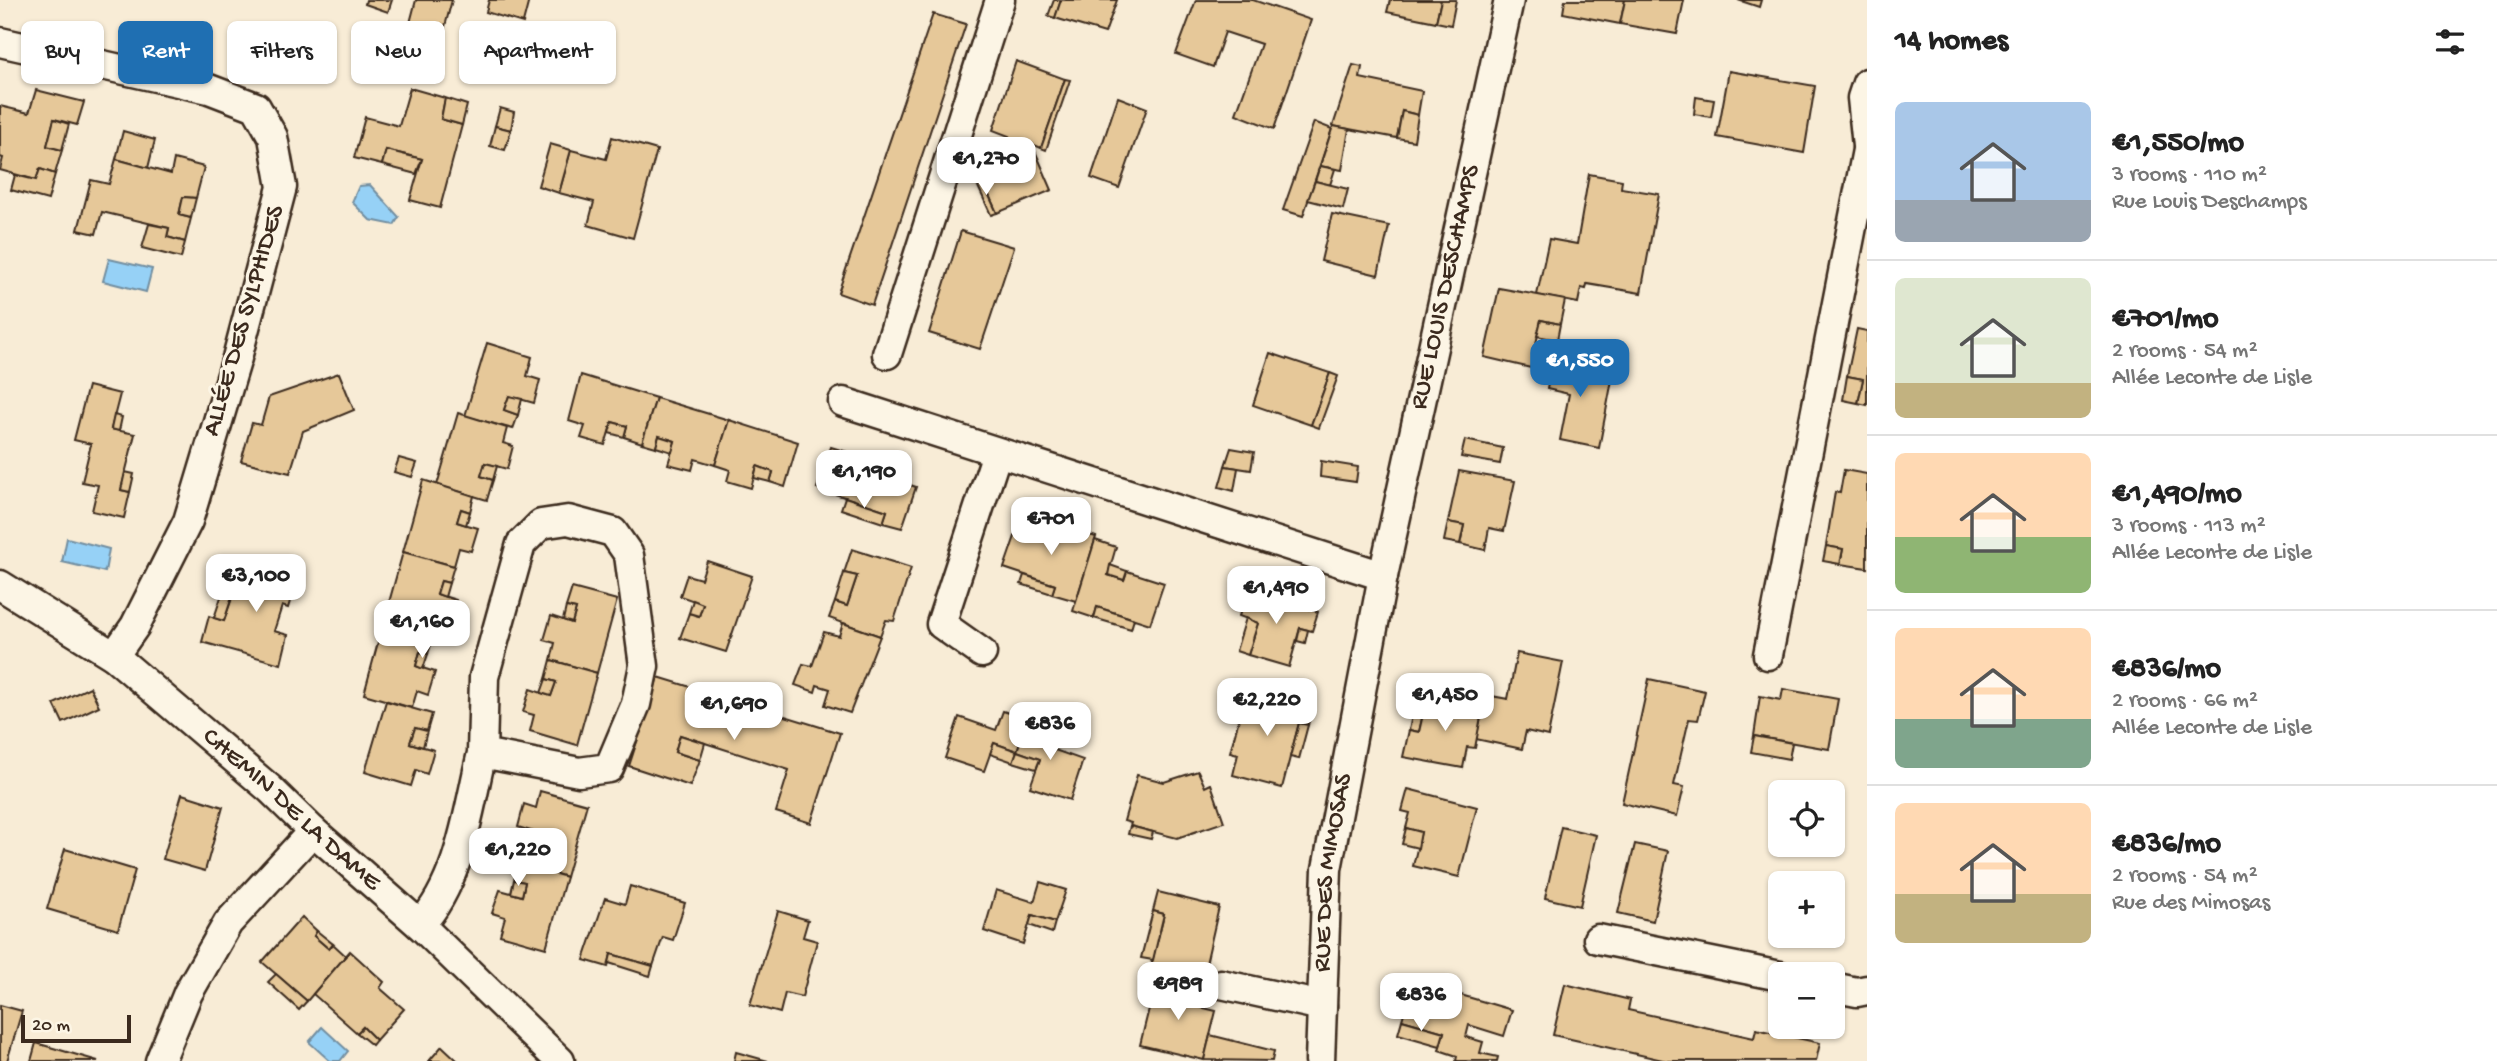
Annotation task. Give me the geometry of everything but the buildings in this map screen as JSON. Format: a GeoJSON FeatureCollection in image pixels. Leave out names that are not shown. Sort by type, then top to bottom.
{"type":"FeatureCollection","features":[{"type":"Feature","properties":{"kind":"street"},"geometry":{"type":"LineString","coordinates":[[887,354],[1000,0]]}},
{"type":"Feature","properties":{"kind":"street","name":"RUE LOUIS DESCHAMPS"},"geometry":{"type":"LineString","coordinates":[[1383,576],[1509,0]]}},
{"type":"Feature","properties":{"kind":"street","name":"ALLÉE DES SYLPHIDES"},"geometry":{"type":"LineString","coordinates":[[0,42],[209,89],[256,107],[274,137],[282,187],[237,358],[188,521],[135,626],[114,656]]}},
{"type":"Feature","properties":{"kind":"street"},"geometry":{"type":"LineString","coordinates":[[1768,654],[1867,148],[1862,98],[1867,83]]}},
{"type":"Feature","properties":{"kind":"street"},"geometry":{"type":"LineString","coordinates":[[843,402],[1383,576]]}},
{"type":"Feature","properties":{"kind":"street"},"geometry":{"type":"LineString","coordinates":[[982,653],[941,624],[997,453]]}},
{"type":"Feature","properties":{"kind":"street"},"geometry":{"type":"LineString","coordinates":[[419,925],[430,914],[453,870],[481,753],[484,677],[521,544],[541,524],[568,520],[612,531],[629,555],[644,666],[636,704],[609,768],[579,772],[481,753]]}},
{"type":"Feature","properties":{"kind":"street","name":"RUE DES MIMOSAS"},"geometry":{"type":"LineString","coordinates":[[1320,1061],[1327,869],[1383,576]]}},
{"type":"Feature","properties":{"kind":"street","name":"CHEMIN DE LA DAME"},"geometry":{"type":"LineString","coordinates":[[0,585],[114,656],[270,789],[419,925],[560,1061]]}},
{"type":"Feature","properties":{"kind":"street"},"geometry":{"type":"LineString","coordinates":[[160,1061],[188,993],[228,923],[313,831]]}},
{"type":"Feature","properties":{"kind":"street"},"geometry":{"type":"LineString","coordinates":[[1598,939],[1768,974]]}},
{"type":"Feature","properties":{"kind":"street","name":"RUE DES MIMOSAS"},"geometry":{"type":"LineString","coordinates":[[1221,984],[1322,1006]]}},
{"type":"Feature","properties":{"kind":"street"},"geometry":{"type":"LineString","coordinates":[[1845,990],[1857,992],[1867,990]]}},
{"type":"Feature","properties":{"kind":"water"},"geometry":{"type":"Polygon","coordinates":[[[370,185],[399,217],[394,225],[370,220],[352,202],[359,186],[370,185]]]}},
{"type":"Feature","properties":{"kind":"water"},"geometry":{"type":"Polygon","coordinates":[[[109,259],[152,269],[146,292],[103,281],[109,259]]]}},
{"type":"Feature","properties":{"kind":"water"},"geometry":{"type":"Polygon","coordinates":[[[67,538],[109,549],[105,572],[62,562],[67,538]]]}},
{"type":"Feature","properties":{"kind":"water"},"geometry":{"type":"Polygon","coordinates":[[[322,1027],[348,1051],[340,1061],[330,1061],[309,1042],[322,1027]]]}}]}
